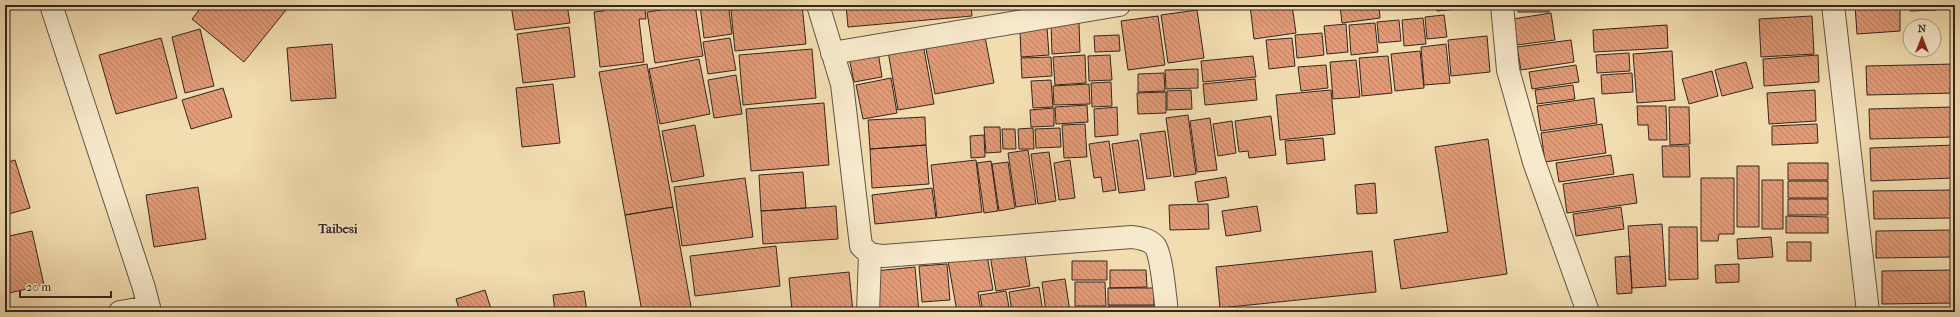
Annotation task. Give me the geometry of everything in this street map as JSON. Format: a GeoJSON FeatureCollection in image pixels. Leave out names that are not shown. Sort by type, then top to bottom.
{"type":"FeatureCollection","features":[{"type":"Feature","properties":{"kind":"street"},"geometry":{"type":"LineString","coordinates":[[51,5],[142,280],[149,310],[120,312]]}},
{"type":"Feature","properties":{"kind":"street"},"geometry":{"type":"LineString","coordinates":[[818,5],[842,84],[861,246],[870,254],[883,256],[1132,236],[1144,238],[1155,247],[1160,267],[1167,312]]}},
{"type":"Feature","properties":{"kind":"street"},"geometry":{"type":"LineString","coordinates":[[832,53],[1119,5]]}},
{"type":"Feature","properties":{"kind":"street"},"geometry":{"type":"LineString","coordinates":[[1502,5],[1508,70],[1534,162],[1588,312]]}},
{"type":"Feature","properties":{"kind":"street"},"geometry":{"type":"LineString","coordinates":[[1833,5],[1868,312]]}},
{"type":"Feature","properties":{"kind":"street"},"geometry":{"type":"LineString","coordinates":[[868,312],[870,254]]}},
{"type":"Feature","properties":{"kind":"building"},"geometry":{"type":"Polygon","coordinates":[[[5,5],[25,5],[5,8],[5,5]]]}},
{"type":"Feature","properties":{"kind":"building"},"geometry":{"type":"Polygon","coordinates":[[[203,5],[279,5],[286,10],[244,62],[192,19],[203,5]]]}},
{"type":"Feature","properties":{"kind":"building"},"geometry":{"type":"Polygon","coordinates":[[[511,5],[567,5],[570,23],[515,30],[511,5]]]}},
{"type":"Feature","properties":{"kind":"building"},"geometry":{"type":"Polygon","coordinates":[[[603,5],[663,5],[663,7],[645,9],[646,19],[639,19],[644,62],[600,67],[594,12],[604,11],[603,5]]]}},
{"type":"Feature","properties":{"kind":"building"},"geometry":{"type":"Polygon","coordinates":[[[695,5],[703,56],[655,63],[647,12],[695,5]]]}},
{"type":"Feature","properties":{"kind":"building"},"geometry":{"type":"Polygon","coordinates":[[[700,5],[738,5],[738,8],[729,10],[732,34],[704,38],[700,5]]]}},
{"type":"Feature","properties":{"kind":"building"},"geometry":{"type":"Polygon","coordinates":[[[802,5],[806,44],[735,51],[731,10],[802,5]]]}},
{"type":"Feature","properties":{"kind":"building"},"geometry":{"type":"Polygon","coordinates":[[[846,5],[971,5],[972,16],[848,27],[846,5]]]}},
{"type":"Feature","properties":{"kind":"building"},"geometry":{"type":"Polygon","coordinates":[[[1250,5],[1292,5],[1296,33],[1254,39],[1250,5]]]}},
{"type":"Feature","properties":{"kind":"building"},"geometry":{"type":"Polygon","coordinates":[[[1340,5],[1379,5],[1380,18],[1342,23],[1340,5]]]}},
{"type":"Feature","properties":{"kind":"building"},"geometry":{"type":"Polygon","coordinates":[[[1436,5],[1488,5],[1488,6],[1437,11],[1436,5]]]}},
{"type":"Feature","properties":{"kind":"building"},"geometry":{"type":"Polygon","coordinates":[[[1518,5],[1549,5],[1549,12],[1518,12],[1518,5]]]}},
{"type":"Feature","properties":{"kind":"building"},"geometry":{"type":"Polygon","coordinates":[[[1855,5],[1900,5],[1900,31],[1857,34],[1855,5]]]}},
{"type":"Feature","properties":{"kind":"building"},"geometry":{"type":"Polygon","coordinates":[[[1910,5],[1936,5],[1937,10],[1910,11],[1910,5]]]}},
{"type":"Feature","properties":{"kind":"building"},"geometry":{"type":"Polygon","coordinates":[[[1197,10],[1204,58],[1168,63],[1161,15],[1197,10]]]}},
{"type":"Feature","properties":{"kind":"building"},"geometry":{"type":"Polygon","coordinates":[[[1551,13],[1555,40],[1517,45],[1513,19],[1551,13]]]}},
{"type":"Feature","properties":{"kind":"building"},"geometry":{"type":"Polygon","coordinates":[[[1444,15],[1447,37],[1427,39],[1425,17],[1444,15]]]}},
{"type":"Feature","properties":{"kind":"building"},"geometry":{"type":"Polygon","coordinates":[[[1158,16],[1165,65],[1128,70],[1121,21],[1158,16]]]}},
{"type":"Feature","properties":{"kind":"building"},"geometry":{"type":"Polygon","coordinates":[[[1812,16],[1814,54],[1761,57],[1759,19],[1812,16]]]}},
{"type":"Feature","properties":{"kind":"building"},"geometry":{"type":"Polygon","coordinates":[[[1423,18],[1426,44],[1404,46],[1402,20],[1423,18]]]}},
{"type":"Feature","properties":{"kind":"building"},"geometry":{"type":"Polygon","coordinates":[[[1399,20],[1401,41],[1379,43],[1377,22],[1399,20]]]}},
{"type":"Feature","properties":{"kind":"building"},"geometry":{"type":"Polygon","coordinates":[[[1079,23],[1080,52],[1052,54],[1051,24],[1079,23]]]}},
{"type":"Feature","properties":{"kind":"building"},"geometry":{"type":"Polygon","coordinates":[[[1375,23],[1378,52],[1351,55],[1349,25],[1375,23]]]}},
{"type":"Feature","properties":{"kind":"building"},"geometry":{"type":"Polygon","coordinates":[[[1346,24],[1348,52],[1327,54],[1324,26],[1346,24]]]}},
{"type":"Feature","properties":{"kind":"building"},"geometry":{"type":"Polygon","coordinates":[[[1667,25],[1668,48],[1594,52],[1593,30],[1667,25]]]}},
{"type":"Feature","properties":{"kind":"building"},"geometry":{"type":"Polygon","coordinates":[[[569,27],[575,77],[523,83],[517,34],[569,27]]]}},
{"type":"Feature","properties":{"kind":"building"},"geometry":{"type":"Polygon","coordinates":[[[1047,27],[1049,55],[1021,57],[1020,29],[1047,27]]]}},
{"type":"Feature","properties":{"kind":"building"},"geometry":{"type":"Polygon","coordinates":[[[200,29],[214,86],[185,93],[172,37],[200,29]]]}},
{"type":"Feature","properties":{"kind":"building"},"geometry":{"type":"Polygon","coordinates":[[[984,32],[994,83],[935,94],[925,44],[984,32]]]}},
{"type":"Feature","properties":{"kind":"building"},"geometry":{"type":"Polygon","coordinates":[[[1322,33],[1324,55],[1297,58],[1295,35],[1322,33]]]}},
{"type":"Feature","properties":{"kind":"building"},"geometry":{"type":"Polygon","coordinates":[[[1119,35],[1120,51],[1095,52],[1094,36],[1119,35]]]}},
{"type":"Feature","properties":{"kind":"building"},"geometry":{"type":"Polygon","coordinates":[[[1487,36],[1490,72],[1451,76],[1448,40],[1487,36]]]}},
{"type":"Feature","properties":{"kind":"building"},"geometry":{"type":"Polygon","coordinates":[[[161,38],[177,98],[116,114],[99,55],[161,38]]]}},
{"type":"Feature","properties":{"kind":"building"},"geometry":{"type":"Polygon","coordinates":[[[730,38],[736,70],[708,74],[703,42],[730,38]]]}},
{"type":"Feature","properties":{"kind":"building"},"geometry":{"type":"Polygon","coordinates":[[[1292,38],[1295,66],[1269,69],[1266,40],[1292,38]]]}},
{"type":"Feature","properties":{"kind":"building"},"geometry":{"type":"Polygon","coordinates":[[[1571,40],[1574,62],[1521,70],[1517,47],[1571,40]]]}},
{"type":"Feature","properties":{"kind":"building"},"geometry":{"type":"Polygon","coordinates":[[[332,44],[336,98],[291,101],[287,48],[332,44]]]}},
{"type":"Feature","properties":{"kind":"building"},"geometry":{"type":"Polygon","coordinates":[[[923,44],[934,104],[898,110],[888,51],[923,44]]]}},
{"type":"Feature","properties":{"kind":"building"},"geometry":{"type":"Polygon","coordinates":[[[1446,44],[1450,83],[1424,85],[1421,47],[1446,44]]]}},
{"type":"Feature","properties":{"kind":"building"},"geometry":{"type":"Polygon","coordinates":[[[812,49],[816,98],[743,105],[739,55],[812,49]]]}},
{"type":"Feature","properties":{"kind":"building"},"geometry":{"type":"Polygon","coordinates":[[[1420,51],[1424,88],[1395,91],[1391,54],[1420,51]]]}},
{"type":"Feature","properties":{"kind":"building"},"geometry":{"type":"Polygon","coordinates":[[[1672,51],[1675,100],[1637,103],[1633,54],[1672,51]]]}},
{"type":"Feature","properties":{"kind":"building"},"geometry":{"type":"Polygon","coordinates":[[[878,52],[882,77],[854,82],[849,57],[878,52]]]}},
{"type":"Feature","properties":{"kind":"building"},"geometry":{"type":"Polygon","coordinates":[[[1629,53],[1630,71],[1597,73],[1596,55],[1629,53]]]}},
{"type":"Feature","properties":{"kind":"building"},"geometry":{"type":"Polygon","coordinates":[[[1085,55],[1086,83],[1055,85],[1053,57],[1085,55]]]}},
{"type":"Feature","properties":{"kind":"building"},"geometry":{"type":"Polygon","coordinates":[[[1110,55],[1112,80],[1089,81],[1088,56],[1110,55]]]}},
{"type":"Feature","properties":{"kind":"building"},"geometry":{"type":"Polygon","coordinates":[[[1818,55],[1819,82],[1764,86],[1763,59],[1818,55]]]}},
{"type":"Feature","properties":{"kind":"building"},"geometry":{"type":"Polygon","coordinates":[[[1253,56],[1256,77],[1203,82],[1201,61],[1253,56]]]}},
{"type":"Feature","properties":{"kind":"building"},"geometry":{"type":"Polygon","coordinates":[[[1388,56],[1392,93],[1362,96],[1359,58],[1388,56]]]}},
{"type":"Feature","properties":{"kind":"building"},"geometry":{"type":"Polygon","coordinates":[[[1051,57],[1052,76],[1022,78],[1021,58],[1051,57]]]}},
{"type":"Feature","properties":{"kind":"building"},"geometry":{"type":"Polygon","coordinates":[[[699,59],[710,114],[660,124],[649,69],[699,59]]]}},
{"type":"Feature","properties":{"kind":"building"},"geometry":{"type":"Polygon","coordinates":[[[1356,60],[1360,97],[1333,99],[1330,62],[1356,60]]]}},
{"type":"Feature","properties":{"kind":"building"},"geometry":{"type":"Polygon","coordinates":[[[1746,62],[1753,88],[1722,96],[1715,70],[1746,62]]]}},
{"type":"Feature","properties":{"kind":"building"},"geometry":{"type":"Polygon","coordinates":[[[647,64],[673,207],[625,215],[599,72],[647,64]]]}},
{"type":"Feature","properties":{"kind":"building"},"geometry":{"type":"Polygon","coordinates":[[[1955,64],[1955,93],[1867,95],[1866,66],[1955,64]]]}},
{"type":"Feature","properties":{"kind":"building"},"geometry":{"type":"Polygon","coordinates":[[[1326,65],[1328,88],[1301,91],[1298,67],[1326,65]]]}},
{"type":"Feature","properties":{"kind":"building"},"geometry":{"type":"Polygon","coordinates":[[[1576,65],[1579,82],[1532,89],[1529,72],[1576,65]]]}},
{"type":"Feature","properties":{"kind":"building"},"geometry":{"type":"Polygon","coordinates":[[[1198,69],[1198,88],[1166,89],[1165,70],[1198,69]]]}},
{"type":"Feature","properties":{"kind":"building"},"geometry":{"type":"Polygon","coordinates":[[[1712,71],[1718,96],[1689,104],[1682,79],[1712,71]]]}},
{"type":"Feature","properties":{"kind":"building"},"geometry":{"type":"Polygon","coordinates":[[[1164,73],[1165,91],[1138,92],[1138,74],[1164,73]]]}},
{"type":"Feature","properties":{"kind":"building"},"geometry":{"type":"Polygon","coordinates":[[[1632,73],[1633,92],[1602,94],[1601,75],[1632,73]]]}},
{"type":"Feature","properties":{"kind":"building"},"geometry":{"type":"Polygon","coordinates":[[[736,75],[742,114],[714,118],[708,80],[736,75]]]}},
{"type":"Feature","properties":{"kind":"building"},"geometry":{"type":"Polygon","coordinates":[[[891,78],[897,113],[863,119],[856,85],[891,78]]]}},
{"type":"Feature","properties":{"kind":"building"},"geometry":{"type":"Polygon","coordinates":[[[1255,79],[1257,100],[1205,105],[1203,84],[1255,79]]]}},
{"type":"Feature","properties":{"kind":"building"},"geometry":{"type":"Polygon","coordinates":[[[1051,80],[1053,107],[1033,108],[1031,81],[1051,80]]]}},
{"type":"Feature","properties":{"kind":"building"},"geometry":{"type":"Polygon","coordinates":[[[1111,82],[1112,106],[1092,107],[1091,83],[1111,82]]]}},
{"type":"Feature","properties":{"kind":"building"},"geometry":{"type":"Polygon","coordinates":[[[553,84],[560,143],[522,147],[516,88],[553,84]]]}},
{"type":"Feature","properties":{"kind":"building"},"geometry":{"type":"Polygon","coordinates":[[[1089,84],[1090,104],[1054,105],[1053,86],[1089,84]]]}},
{"type":"Feature","properties":{"kind":"building"},"geometry":{"type":"Polygon","coordinates":[[[1573,85],[1575,99],[1537,104],[1535,90],[1573,85]]]}},
{"type":"Feature","properties":{"kind":"building"},"geometry":{"type":"Polygon","coordinates":[[[223,88],[232,117],[191,129],[182,100],[223,88]]]}},
{"type":"Feature","properties":{"kind":"building"},"geometry":{"type":"Polygon","coordinates":[[[1191,90],[1192,109],[1167,110],[1167,91],[1191,90]]]}},
{"type":"Feature","properties":{"kind":"building"},"geometry":{"type":"Polygon","coordinates":[[[1331,90],[1335,134],[1280,140],[1276,95],[1331,90]]]}},
{"type":"Feature","properties":{"kind":"building"},"geometry":{"type":"Polygon","coordinates":[[[1815,90],[1816,121],[1769,124],[1767,93],[1815,90]]]}},
{"type":"Feature","properties":{"kind":"building"},"geometry":{"type":"Polygon","coordinates":[[[1166,92],[1166,113],[1138,114],[1137,93],[1166,92]]]}},
{"type":"Feature","properties":{"kind":"building"},"geometry":{"type":"Polygon","coordinates":[[[1594,98],[1597,123],[1541,131],[1537,106],[1594,98]]]}},
{"type":"Feature","properties":{"kind":"building"},"geometry":{"type":"Polygon","coordinates":[[[824,103],[829,165],[751,171],[746,109],[824,103]]]}},
{"type":"Feature","properties":{"kind":"building"},"geometry":{"type":"Polygon","coordinates":[[[1087,105],[1088,122],[1056,124],[1055,107],[1087,105]]]}},
{"type":"Feature","properties":{"kind":"building"},"geometry":{"type":"Polygon","coordinates":[[[1637,106],[1666,106],[1667,140],[1649,140],[1648,125],[1638,125],[1637,106]]]}},
{"type":"Feature","properties":{"kind":"building"},"geometry":{"type":"Polygon","coordinates":[[[1117,107],[1118,135],[1095,137],[1094,109],[1117,107]]]}},
{"type":"Feature","properties":{"kind":"building"},"geometry":{"type":"Polygon","coordinates":[[[1669,107],[1689,107],[1690,144],[1670,145],[1669,107]]]}},
{"type":"Feature","properties":{"kind":"building"},"geometry":{"type":"Polygon","coordinates":[[[1955,107],[1955,137],[1870,139],[1869,109],[1955,107]]]}},
{"type":"Feature","properties":{"kind":"building"},"geometry":{"type":"Polygon","coordinates":[[[1054,108],[1054,126],[1031,127],[1030,110],[1054,108]]]}},
{"type":"Feature","properties":{"kind":"building"},"geometry":{"type":"Polygon","coordinates":[[[1188,115],[1196,174],[1174,177],[1166,118],[1188,115]]]}},
{"type":"Feature","properties":{"kind":"building"},"geometry":{"type":"Polygon","coordinates":[[[1271,116],[1276,155],[1249,158],[1248,151],[1239,152],[1235,121],[1271,116]]]}},
{"type":"Feature","properties":{"kind":"building"},"geometry":{"type":"Polygon","coordinates":[[[925,117],[926,145],[870,149],[868,120],[925,117]]]}},
{"type":"Feature","properties":{"kind":"building"},"geometry":{"type":"Polygon","coordinates":[[[1210,118],[1217,170],[1197,172],[1190,121],[1210,118]]]}},
{"type":"Feature","properties":{"kind":"building"},"geometry":{"type":"Polygon","coordinates":[[[1232,121],[1236,153],[1218,156],[1213,124],[1232,121]]]}},
{"type":"Feature","properties":{"kind":"building"},"geometry":{"type":"Polygon","coordinates":[[[1085,124],[1087,157],[1064,158],[1062,125],[1085,124]]]}},
{"type":"Feature","properties":{"kind":"building"},"geometry":{"type":"Polygon","coordinates":[[[1602,124],[1606,153],[1545,162],[1541,133],[1602,124]]]}},
{"type":"Feature","properties":{"kind":"building"},"geometry":{"type":"Polygon","coordinates":[[[1817,124],[1818,143],[1772,145],[1772,126],[1817,124]]]}},
{"type":"Feature","properties":{"kind":"building"},"geometry":{"type":"Polygon","coordinates":[[[695,125],[704,176],[672,182],[662,131],[695,125]]]}},
{"type":"Feature","properties":{"kind":"building"},"geometry":{"type":"Polygon","coordinates":[[[984,127],[1000,127],[1001,152],[986,153],[984,127]]]}},
{"type":"Feature","properties":{"kind":"building"},"geometry":{"type":"Polygon","coordinates":[[[1033,128],[1034,149],[1019,149],[1018,129],[1033,128]]]}},
{"type":"Feature","properties":{"kind":"building"},"geometry":{"type":"Polygon","coordinates":[[[1060,128],[1061,147],[1036,148],[1035,129],[1060,128]]]}},
{"type":"Feature","properties":{"kind":"building"},"geometry":{"type":"Polygon","coordinates":[[[1002,129],[1015,129],[1016,149],[1003,149],[1002,129]]]}},
{"type":"Feature","properties":{"kind":"building"},"geometry":{"type":"Polygon","coordinates":[[[1165,131],[1171,176],[1147,179],[1140,134],[1165,131]]]}},
{"type":"Feature","properties":{"kind":"building"},"geometry":{"type":"Polygon","coordinates":[[[984,135],[985,157],[971,158],[970,136],[984,135]]]}},
{"type":"Feature","properties":{"kind":"building"},"geometry":{"type":"Polygon","coordinates":[[[1323,138],[1325,160],[1287,164],[1285,141],[1323,138]]]}},
{"type":"Feature","properties":{"kind":"building"},"geometry":{"type":"Polygon","coordinates":[[[1488,139],[1507,274],[1401,289],[1394,240],[1448,232],[1435,147],[1488,139]]]}},
{"type":"Feature","properties":{"kind":"building"},"geometry":{"type":"Polygon","coordinates":[[[1138,140],[1145,190],[1119,193],[1112,144],[1138,140]]]}},
{"type":"Feature","properties":{"kind":"building"},"geometry":{"type":"Polygon","coordinates":[[[1109,141],[1116,190],[1103,192],[1101,177],[1094,178],[1089,144],[1109,141]]]}},
{"type":"Feature","properties":{"kind":"building"},"geometry":{"type":"Polygon","coordinates":[[[926,145],[929,184],[872,188],[870,149],[926,145]]]}},
{"type":"Feature","properties":{"kind":"building"},"geometry":{"type":"Polygon","coordinates":[[[1955,145],[1955,178],[1871,181],[1870,148],[1955,145]]]}},
{"type":"Feature","properties":{"kind":"building"},"geometry":{"type":"Polygon","coordinates":[[[1662,146],[1689,146],[1690,177],[1663,177],[1662,146]]]}},
{"type":"Feature","properties":{"kind":"building"},"geometry":{"type":"Polygon","coordinates":[[[1028,150],[1036,204],[1016,207],[1008,153],[1028,150]]]}},
{"type":"Feature","properties":{"kind":"building"},"geometry":{"type":"Polygon","coordinates":[[[1049,152],[1056,201],[1038,204],[1031,154],[1049,152]]]}},
{"type":"Feature","properties":{"kind":"building"},"geometry":{"type":"Polygon","coordinates":[[[1611,155],[1614,174],[1559,182],[1556,163],[1611,155]]]}},
{"type":"Feature","properties":{"kind":"building"},"geometry":{"type":"Polygon","coordinates":[[[15,160],[30,208],[5,215],[5,163],[15,160]]]}},
{"type":"Feature","properties":{"kind":"building"},"geometry":{"type":"Polygon","coordinates":[[[976,160],[982,212],[937,218],[931,165],[976,160]]]}},
{"type":"Feature","properties":{"kind":"building"},"geometry":{"type":"Polygon","coordinates":[[[1070,160],[1075,198],[1059,200],[1054,163],[1070,160]]]}},
{"type":"Feature","properties":{"kind":"building"},"geometry":{"type":"Polygon","coordinates":[[[991,161],[998,211],[984,213],[977,163],[991,161]]]}},
{"type":"Feature","properties":{"kind":"building"},"geometry":{"type":"Polygon","coordinates":[[[1008,162],[1015,208],[999,211],[992,164],[1008,162]]]}},
{"type":"Feature","properties":{"kind":"building"},"geometry":{"type":"Polygon","coordinates":[[[1788,163],[1828,163],[1828,180],[1788,180],[1788,163]]]}},
{"type":"Feature","properties":{"kind":"building"},"geometry":{"type":"Polygon","coordinates":[[[1737,166],[1759,166],[1759,227],[1737,227],[1737,166]]]}},
{"type":"Feature","properties":{"kind":"building"},"geometry":{"type":"Polygon","coordinates":[[[803,172],[806,208],[761,211],[759,175],[803,172]]]}},
{"type":"Feature","properties":{"kind":"building"},"geometry":{"type":"Polygon","coordinates":[[[1633,174],[1637,203],[1567,213],[1563,184],[1633,174]]]}},
{"type":"Feature","properties":{"kind":"building"},"geometry":{"type":"Polygon","coordinates":[[[1226,177],[1229,197],[1198,202],[1195,182],[1226,177]]]}},
{"type":"Feature","properties":{"kind":"building"},"geometry":{"type":"Polygon","coordinates":[[[745,178],[753,237],[682,246],[674,187],[745,178]]]}},
{"type":"Feature","properties":{"kind":"building"},"geometry":{"type":"Polygon","coordinates":[[[1701,178],[1734,178],[1734,234],[1719,234],[1718,241],[1701,241],[1701,178]]]}},
{"type":"Feature","properties":{"kind":"building"},"geometry":{"type":"Polygon","coordinates":[[[1762,180],[1783,180],[1783,229],[1762,229],[1762,180]]]}},
{"type":"Feature","properties":{"kind":"building"},"geometry":{"type":"Polygon","coordinates":[[[1788,181],[1828,181],[1828,198],[1788,198],[1788,181]]]}},
{"type":"Feature","properties":{"kind":"building"},"geometry":{"type":"Polygon","coordinates":[[[1375,183],[1377,213],[1357,214],[1355,185],[1375,183]]]}},
{"type":"Feature","properties":{"kind":"building"},"geometry":{"type":"Polygon","coordinates":[[[198,187],[206,239],[154,247],[146,195],[198,187]]]}},
{"type":"Feature","properties":{"kind":"building"},"geometry":{"type":"Polygon","coordinates":[[[932,188],[936,218],[875,224],[872,195],[932,188]]]}},
{"type":"Feature","properties":{"kind":"building"},"geometry":{"type":"Polygon","coordinates":[[[1955,190],[1955,218],[1874,219],[1873,191],[1955,190]]]}},
{"type":"Feature","properties":{"kind":"building"},"geometry":{"type":"Polygon","coordinates":[[[1788,199],[1828,199],[1828,215],[1788,215],[1788,199]]]}},
{"type":"Feature","properties":{"kind":"building"},"geometry":{"type":"Polygon","coordinates":[[[1208,204],[1209,229],[1170,230],[1169,205],[1208,204]]]}},
{"type":"Feature","properties":{"kind":"building"},"geometry":{"type":"Polygon","coordinates":[[[836,206],[838,239],[763,244],[761,211],[836,206]]]}},
{"type":"Feature","properties":{"kind":"building"},"geometry":{"type":"Polygon","coordinates":[[[1257,206],[1261,231],[1226,236],[1222,211],[1257,206]]]}},
{"type":"Feature","properties":{"kind":"building"},"geometry":{"type":"Polygon","coordinates":[[[673,207],[692,312],[642,312],[625,215],[673,207]]]}},
{"type":"Feature","properties":{"kind":"building"},"geometry":{"type":"Polygon","coordinates":[[[1621,207],[1624,229],[1576,236],[1573,214],[1621,207]]]}},
{"type":"Feature","properties":{"kind":"building"},"geometry":{"type":"Polygon","coordinates":[[[1786,216],[1828,217],[1828,233],[1786,233],[1786,216]]]}},
{"type":"Feature","properties":{"kind":"building"},"geometry":{"type":"Polygon","coordinates":[[[1662,224],[1666,286],[1632,288],[1628,226],[1662,224]]]}},
{"type":"Feature","properties":{"kind":"building"},"geometry":{"type":"Polygon","coordinates":[[[1669,227],[1697,227],[1698,279],[1669,280],[1669,227]]]}},
{"type":"Feature","properties":{"kind":"building"},"geometry":{"type":"Polygon","coordinates":[[[1955,230],[1955,257],[1876,258],[1876,231],[1955,230]]]}},
{"type":"Feature","properties":{"kind":"building"},"geometry":{"type":"Polygon","coordinates":[[[32,231],[44,285],[5,294],[5,237],[32,231]]]}},
{"type":"Feature","properties":{"kind":"building"},"geometry":{"type":"Polygon","coordinates":[[[1771,237],[1773,257],[1738,259],[1737,239],[1771,237]]]}},
{"type":"Feature","properties":{"kind":"building"},"geometry":{"type":"Polygon","coordinates":[[[1787,242],[1811,242],[1811,261],[1787,261],[1787,242]]]}},
{"type":"Feature","properties":{"kind":"building"},"geometry":{"type":"Polygon","coordinates":[[[776,246],[780,286],[695,296],[690,256],[776,246]]]}},
{"type":"Feature","properties":{"kind":"building"},"geometry":{"type":"Polygon","coordinates":[[[1024,249],[1030,286],[996,291],[990,255],[1024,249]]]}},
{"type":"Feature","properties":{"kind":"building"},"geometry":{"type":"Polygon","coordinates":[[[1372,251],[1376,292],[1220,308],[1216,267],[1372,251]]]}},
{"type":"Feature","properties":{"kind":"building"},"geometry":{"type":"Polygon","coordinates":[[[987,255],[993,290],[978,292],[981,312],[957,312],[948,261],[987,255]]]}},
{"type":"Feature","properties":{"kind":"building"},"geometry":{"type":"Polygon","coordinates":[[[1630,256],[1632,293],[1617,294],[1615,257],[1630,256]]]}},
{"type":"Feature","properties":{"kind":"building"},"geometry":{"type":"Polygon","coordinates":[[[1072,261],[1107,261],[1107,280],[1072,280],[1072,261]]]}},
{"type":"Feature","properties":{"kind":"building"},"geometry":{"type":"Polygon","coordinates":[[[947,264],[950,300],[922,302],[919,266],[947,264]]]}},
{"type":"Feature","properties":{"kind":"building"},"geometry":{"type":"Polygon","coordinates":[[[1739,264],[1739,282],[1716,283],[1715,265],[1739,264]]]}},
{"type":"Feature","properties":{"kind":"building"},"geometry":{"type":"Polygon","coordinates":[[[915,267],[919,312],[879,312],[875,271],[915,267]]]}},
{"type":"Feature","properties":{"kind":"building"},"geometry":{"type":"Polygon","coordinates":[[[1110,270],[1146,270],[1147,287],[1110,288],[1110,270]]]}},
{"type":"Feature","properties":{"kind":"building"},"geometry":{"type":"Polygon","coordinates":[[[1955,270],[1955,303],[1882,304],[1882,271],[1955,270]]]}},
{"type":"Feature","properties":{"kind":"building"},"geometry":{"type":"Polygon","coordinates":[[[849,272],[853,312],[792,312],[789,278],[849,272]]]}},
{"type":"Feature","properties":{"kind":"building"},"geometry":{"type":"Polygon","coordinates":[[[1065,279],[1070,312],[1046,312],[1042,282],[1065,279]]]}},
{"type":"Feature","properties":{"kind":"building"},"geometry":{"type":"Polygon","coordinates":[[[1075,282],[1105,282],[1106,306],[1075,306],[1075,282]]]}},
{"type":"Feature","properties":{"kind":"building"},"geometry":{"type":"Polygon","coordinates":[[[1039,287],[1043,312],[1012,312],[1009,292],[1039,287]]]}},
{"type":"Feature","properties":{"kind":"building"},"geometry":{"type":"Polygon","coordinates":[[[1108,288],[1154,288],[1154,305],[1108,305],[1108,288]]]}},
{"type":"Feature","properties":{"kind":"building"},"geometry":{"type":"Polygon","coordinates":[[[485,290],[492,312],[460,312],[456,299],[485,290]]]}},
{"type":"Feature","properties":{"kind":"building"},"geometry":{"type":"Polygon","coordinates":[[[584,291],[587,312],[555,312],[553,295],[584,291]]]}},
{"type":"Feature","properties":{"kind":"building"},"geometry":{"type":"Polygon","coordinates":[[[1006,291],[1009,307],[983,312],[980,295],[1006,291]]]}},
{"type":"Feature","properties":{"kind":"building"},"geometry":{"type":"Polygon","coordinates":[[[1108,306],[1156,306],[1156,312],[1108,312],[1108,306]]]}},
{"type":"Feature","properties":{"kind":"building"},"geometry":{"type":"Polygon","coordinates":[[[1082,308],[1105,308],[1105,312],[1082,312],[1082,308]]]}},
{"type":"Feature","properties":{"kind":"district","name":"Taibesi"},"geometry":{"type":"Point","coordinates":[338,228]}}]}
